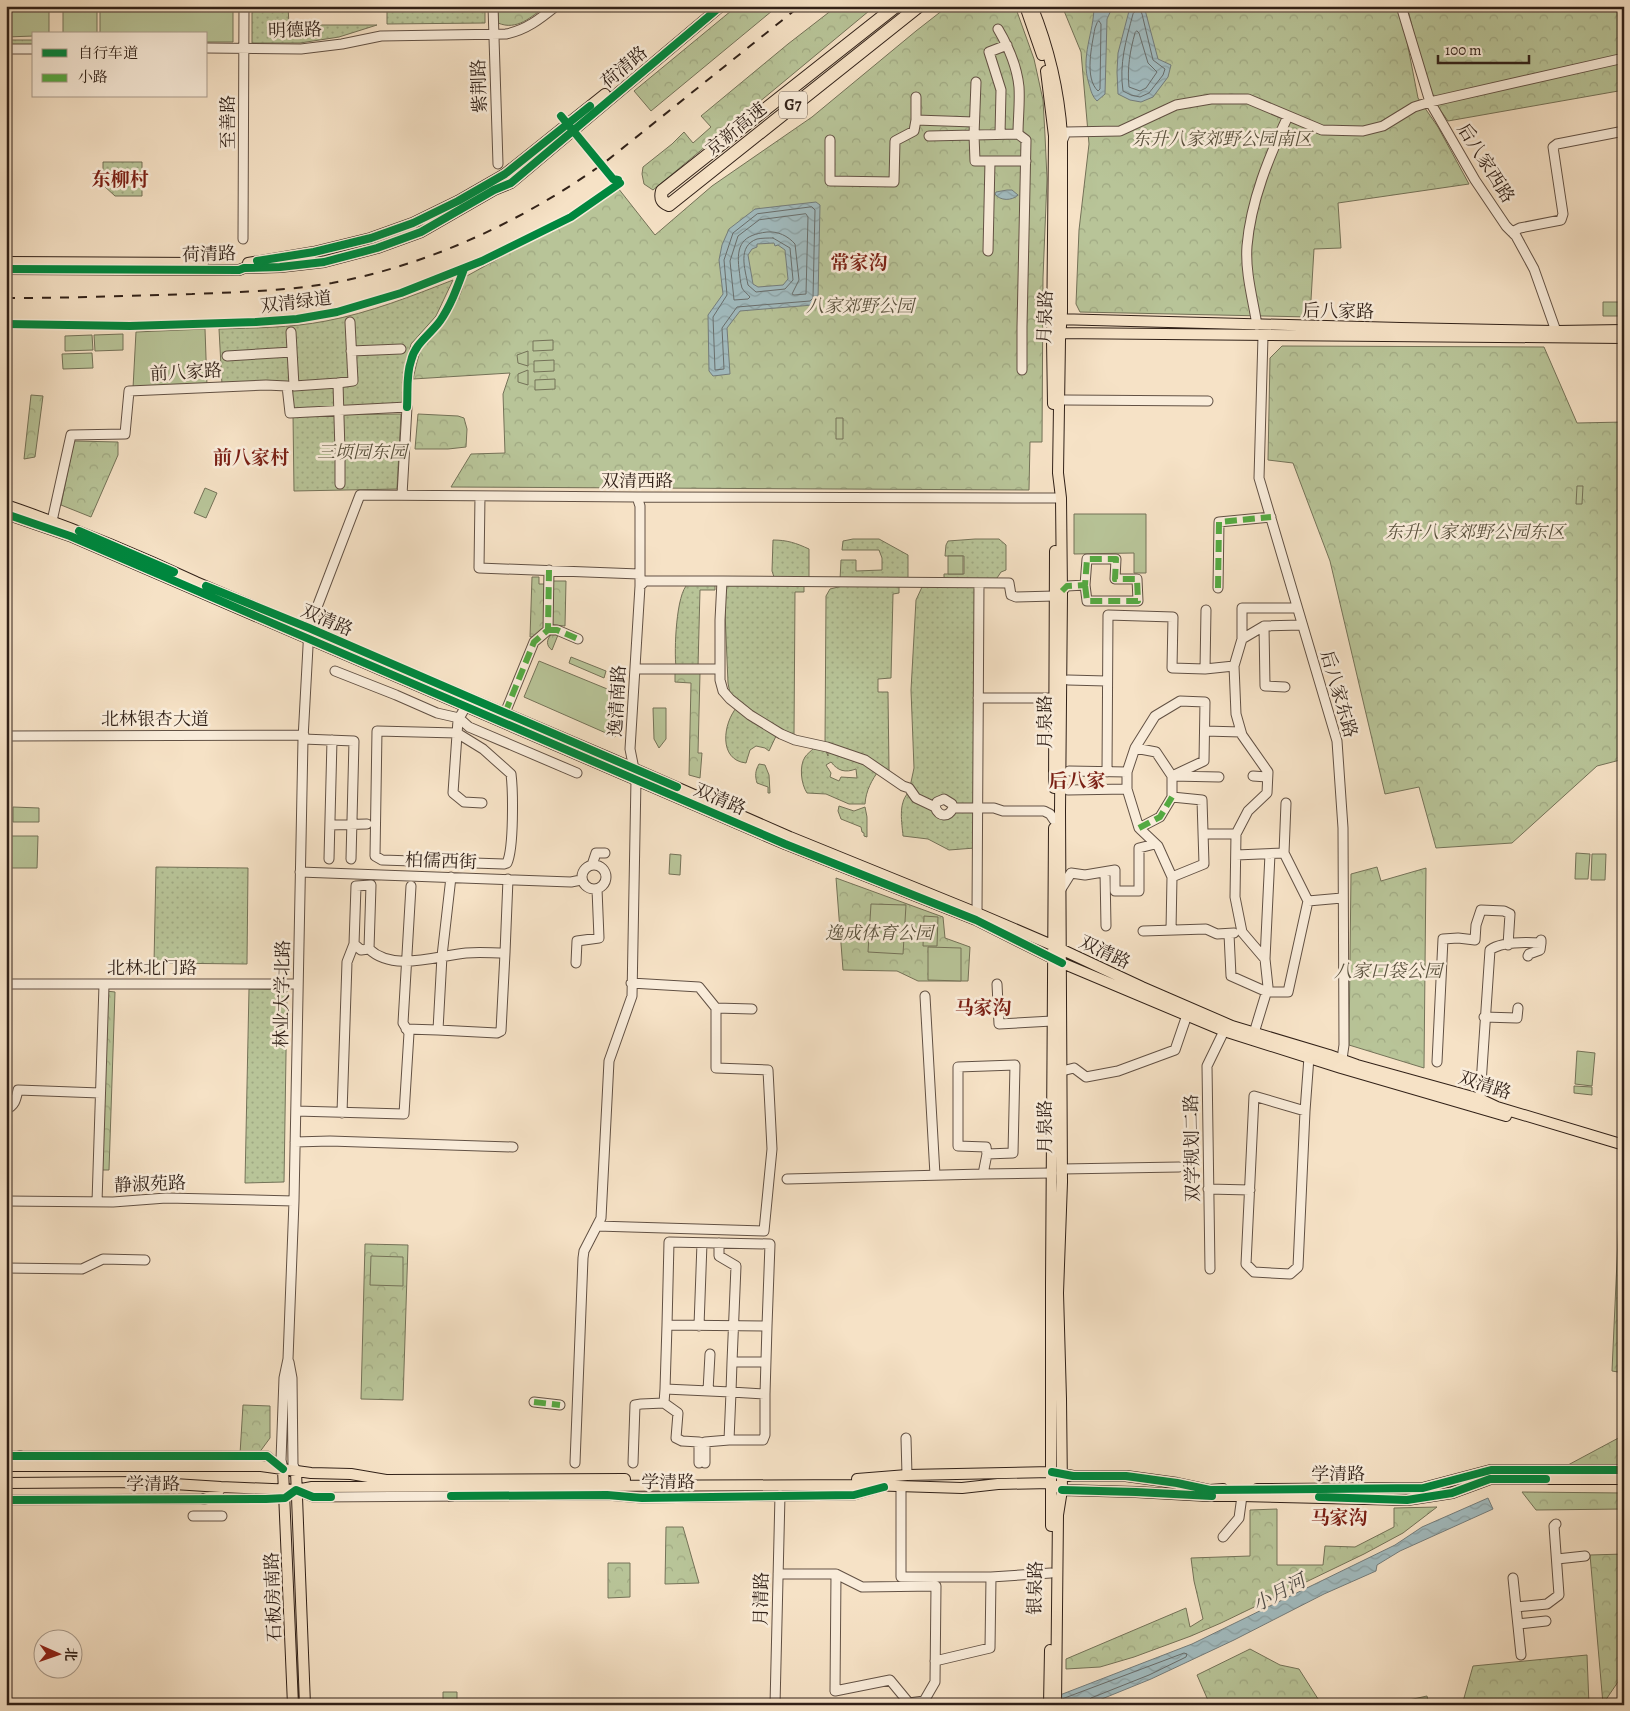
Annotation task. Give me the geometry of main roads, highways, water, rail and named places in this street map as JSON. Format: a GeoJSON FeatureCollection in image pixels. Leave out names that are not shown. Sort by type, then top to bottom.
{"type":"FeatureCollection","features":[{"type":"Feature","properties":{"kind":"highway","name":"京新高速"},"geometry":{"type":"LineString","coordinates":[[896,6],[662,192],[660,196],[662,200],[669,205],[919,6]]}},
{"type":"Feature","properties":{"kind":"main road","name":"荷清路"},"geometry":{"type":"LineString","coordinates":[[6,269],[239,270],[244,268],[280,267],[324,262],[366,251],[421,232],[494,190],[715,6]]}},
{"type":"Feature","properties":{"kind":"main road","name":"荷清路"},"geometry":{"type":"LineString","coordinates":[[6,262],[244,264],[314,252],[371,238],[413,223],[508,178],[721,6]]}},
{"type":"Feature","properties":{"kind":"main road","name":"月泉路"},"geometry":{"type":"LineString","coordinates":[[1025,6],[1044,60],[1050,90],[1054,136],[1057,319]]}},
{"type":"Feature","properties":{"kind":"main road","name":"月泉路"},"geometry":{"type":"LineString","coordinates":[[1032,6],[1051,62],[1060,109],[1062,143],[1054,474],[1059,594],[1061,889],[1057,948]]}},
{"type":"Feature","properties":{"kind":"main road"},"geometry":{"type":"LineString","coordinates":[[498,164],[508,178]]}},
{"type":"Feature","properties":{"kind":"main road","name":"后八家路"},"geometry":{"type":"LineString","coordinates":[[1057,319],[1556,331],[1624,330]]}},
{"type":"Feature","properties":{"kind":"main road","name":"月泉路"},"geometry":{"type":"LineString","coordinates":[[1056,333],[1058,473],[1061,498],[1054,698],[1054,820],[1062,1071],[1057,1171]]}},
{"type":"Feature","properties":{"kind":"main road","name":"后八家路"},"geometry":{"type":"LineString","coordinates":[[1056,333],[1624,338]]}},
{"type":"Feature","properties":{"kind":"main road","name":"双清路"},"geometry":{"type":"LineString","coordinates":[[6,506],[92,536],[309,628],[636,779],[785,844],[976,920],[1057,960],[1224,1031],[1309,1057],[1342,1064]]}},
{"type":"Feature","properties":{"kind":"main road","name":"双清路"},"geometry":{"type":"LineString","coordinates":[[6,514],[70,536],[308,640],[468,702],[505,713],[790,837],[977,913],[1204,1014],[1342,1064],[1478,1103],[1624,1152]]}},
{"type":"Feature","properties":{"kind":"main road","name":"月泉路"},"geometry":{"type":"LineString","coordinates":[[1057,960],[1052,1022],[1061,1399],[1057,1472]]}},
{"type":"Feature","properties":{"kind":"main road","name":"双清路"},"geometry":{"type":"LineString","coordinates":[[1478,1103],[1624,1145]]}},
{"type":"Feature","properties":{"kind":"main road"},"geometry":{"type":"LineString","coordinates":[[6,1464],[20,1456]]}},
{"type":"Feature","properties":{"kind":"main road","name":"学清路"},"geometry":{"type":"LineString","coordinates":[[6,1464],[261,1466],[311,1473],[351,1474],[386,1480],[871,1479],[907,1475],[1057,1472],[1073,1476],[1126,1476],[1210,1490],[1423,1488],[1490,1470],[1624,1470]]}},
{"type":"Feature","properties":{"kind":"main road","name":"石板房南路"},"geometry":{"type":"LineString","coordinates":[[283,1469],[293,1705]]}},
{"type":"Feature","properties":{"kind":"main road","name":"石板房南路"},"geometry":{"type":"LineString","coordinates":[[296,1471],[305,1705]]}},
{"type":"Feature","properties":{"kind":"main road","name":"银泉路"},"geometry":{"type":"LineString","coordinates":[[1056,1705],[1053,1682],[1051,1483],[1057,1472]]}},
{"type":"Feature","properties":{"kind":"main road","name":"银泉路"},"geometry":{"type":"LineString","coordinates":[[1049,1705],[1053,1682],[1058,1515],[1062,1490],[1057,1472]]}},
{"type":"Feature","properties":{"kind":"main road","name":"学清路"},"geometry":{"type":"LineString","coordinates":[[1062,1490],[1208,1496],[1407,1500],[1452,1493],[1490,1479],[1624,1479]]}},
{"type":"Feature","properties":{"kind":"main road","name":"学清路"},"geometry":{"type":"LineString","coordinates":[[6,1483],[143,1482],[296,1490],[312,1487],[752,1485],[962,1488],[998,1484],[1051,1483]]}},
{"type":"Feature","properties":{"kind":"main road"},"geometry":{"type":"LineString","coordinates":[[1051,1483],[1062,1490]]}},
{"type":"Feature","properties":{"kind":"main road"},"geometry":{"type":"LineString","coordinates":[[204,1499],[216,1495],[221,1487]]}},
{"type":"Feature","properties":{"kind":"main road"},"geometry":{"type":"LineString","coordinates":[[451,1496],[460,1487]]}},
{"type":"Feature","properties":{"kind":"main road"},"geometry":{"type":"LineString","coordinates":[[1621,1705],[1624,1701]]}},
{"type":"Feature","properties":{"kind":"water"},"geometry":{"type":"Polygon","coordinates":[[[1094,6],[1113,6],[1107,19],[1105,94],[1097,101],[1090,89],[1086,64],[1094,6]]]}},
{"type":"Feature","properties":{"kind":"water"},"geometry":{"type":"Polygon","coordinates":[[[1134,6],[1144,6],[1158,59],[1171,65],[1168,77],[1153,97],[1141,102],[1130,100],[1118,94],[1118,53],[1129,11],[1134,6]]]}},
{"type":"Feature","properties":{"kind":"water"},"geometry":{"type":"Polygon","coordinates":[[[1012,190],[1018,195],[1006,199],[1000,198],[995,194],[996,192],[1012,190]]]}},
{"type":"Feature","properties":{"kind":"water"},"geometry":{"type":"Polygon","coordinates":[[[816,202],[820,205],[818,300],[813,305],[740,311],[727,328],[730,374],[713,376],[709,371],[708,315],[723,294],[719,260],[722,245],[729,229],[755,209],[816,202]],[[774,243],[757,244],[757,247],[752,249],[748,255],[753,284],[758,287],[783,285],[788,279],[785,250],[778,245],[775,246],[774,243]]]}},
{"type":"Feature","properties":{"kind":"water"},"geometry":{"type":"Polygon","coordinates":[[[1488,1498],[1493,1509],[1400,1551],[1377,1565],[1376,1571],[1324,1594],[1234,1640],[1151,1679],[1087,1705],[1034,1705],[1192,1644],[1395,1545],[1422,1527],[1488,1498]]]}},
{"type":"Feature","properties":{"kind":"railway"},"geometry":{"type":"LineString","coordinates":[[6,298],[262,291],[332,283],[404,265],[474,238],[508,222],[573,184],[604,163],[800,6]]}},
{"type":"Feature","properties":{"kind":"district","name":"东柳村"},"geometry":{"type":"Point","coordinates":[120,180]}},
{"type":"Feature","properties":{"kind":"district","name":"常家沟"},"geometry":{"type":"Point","coordinates":[859,263]}},
{"type":"Feature","properties":{"kind":"district","name":"前八家村"},"geometry":{"type":"Point","coordinates":[251,458]}},
{"type":"Feature","properties":{"kind":"district","name":"后八家"},"geometry":{"type":"Point","coordinates":[1077,781]}},
{"type":"Feature","properties":{"kind":"district","name":"马家沟"},"geometry":{"type":"Point","coordinates":[983,1008]}},
{"type":"Feature","properties":{"kind":"district","name":"马家沟"},"geometry":{"type":"Point","coordinates":[1339,1518]}},
{"type":"Feature","properties":{"kind":"park label","name":"东升八家郊野公园南区"},"geometry":{"type":"Point","coordinates":[1222,139]}},
{"type":"Feature","properties":{"kind":"park label","name":"八家郊野公园"},"geometry":{"type":"Point","coordinates":[860,306]}},
{"type":"Feature","properties":{"kind":"park label","name":"三顷园东园"},"geometry":{"type":"Point","coordinates":[362,452]}},
{"type":"Feature","properties":{"kind":"park label","name":"东升八家郊野公园东区"},"geometry":{"type":"Point","coordinates":[1475,532]}},
{"type":"Feature","properties":{"kind":"park label","name":"逸成体育公园"},"geometry":{"type":"Point","coordinates":[879,933]}},
{"type":"Feature","properties":{"kind":"park label","name":"八家口袋公园"},"geometry":{"type":"Point","coordinates":[1388,971]}},
{"type":"Feature","properties":{"kind":"water label","name":"小月河"},"geometry":{"type":"Point","coordinates":[1279,1593]}}]}
